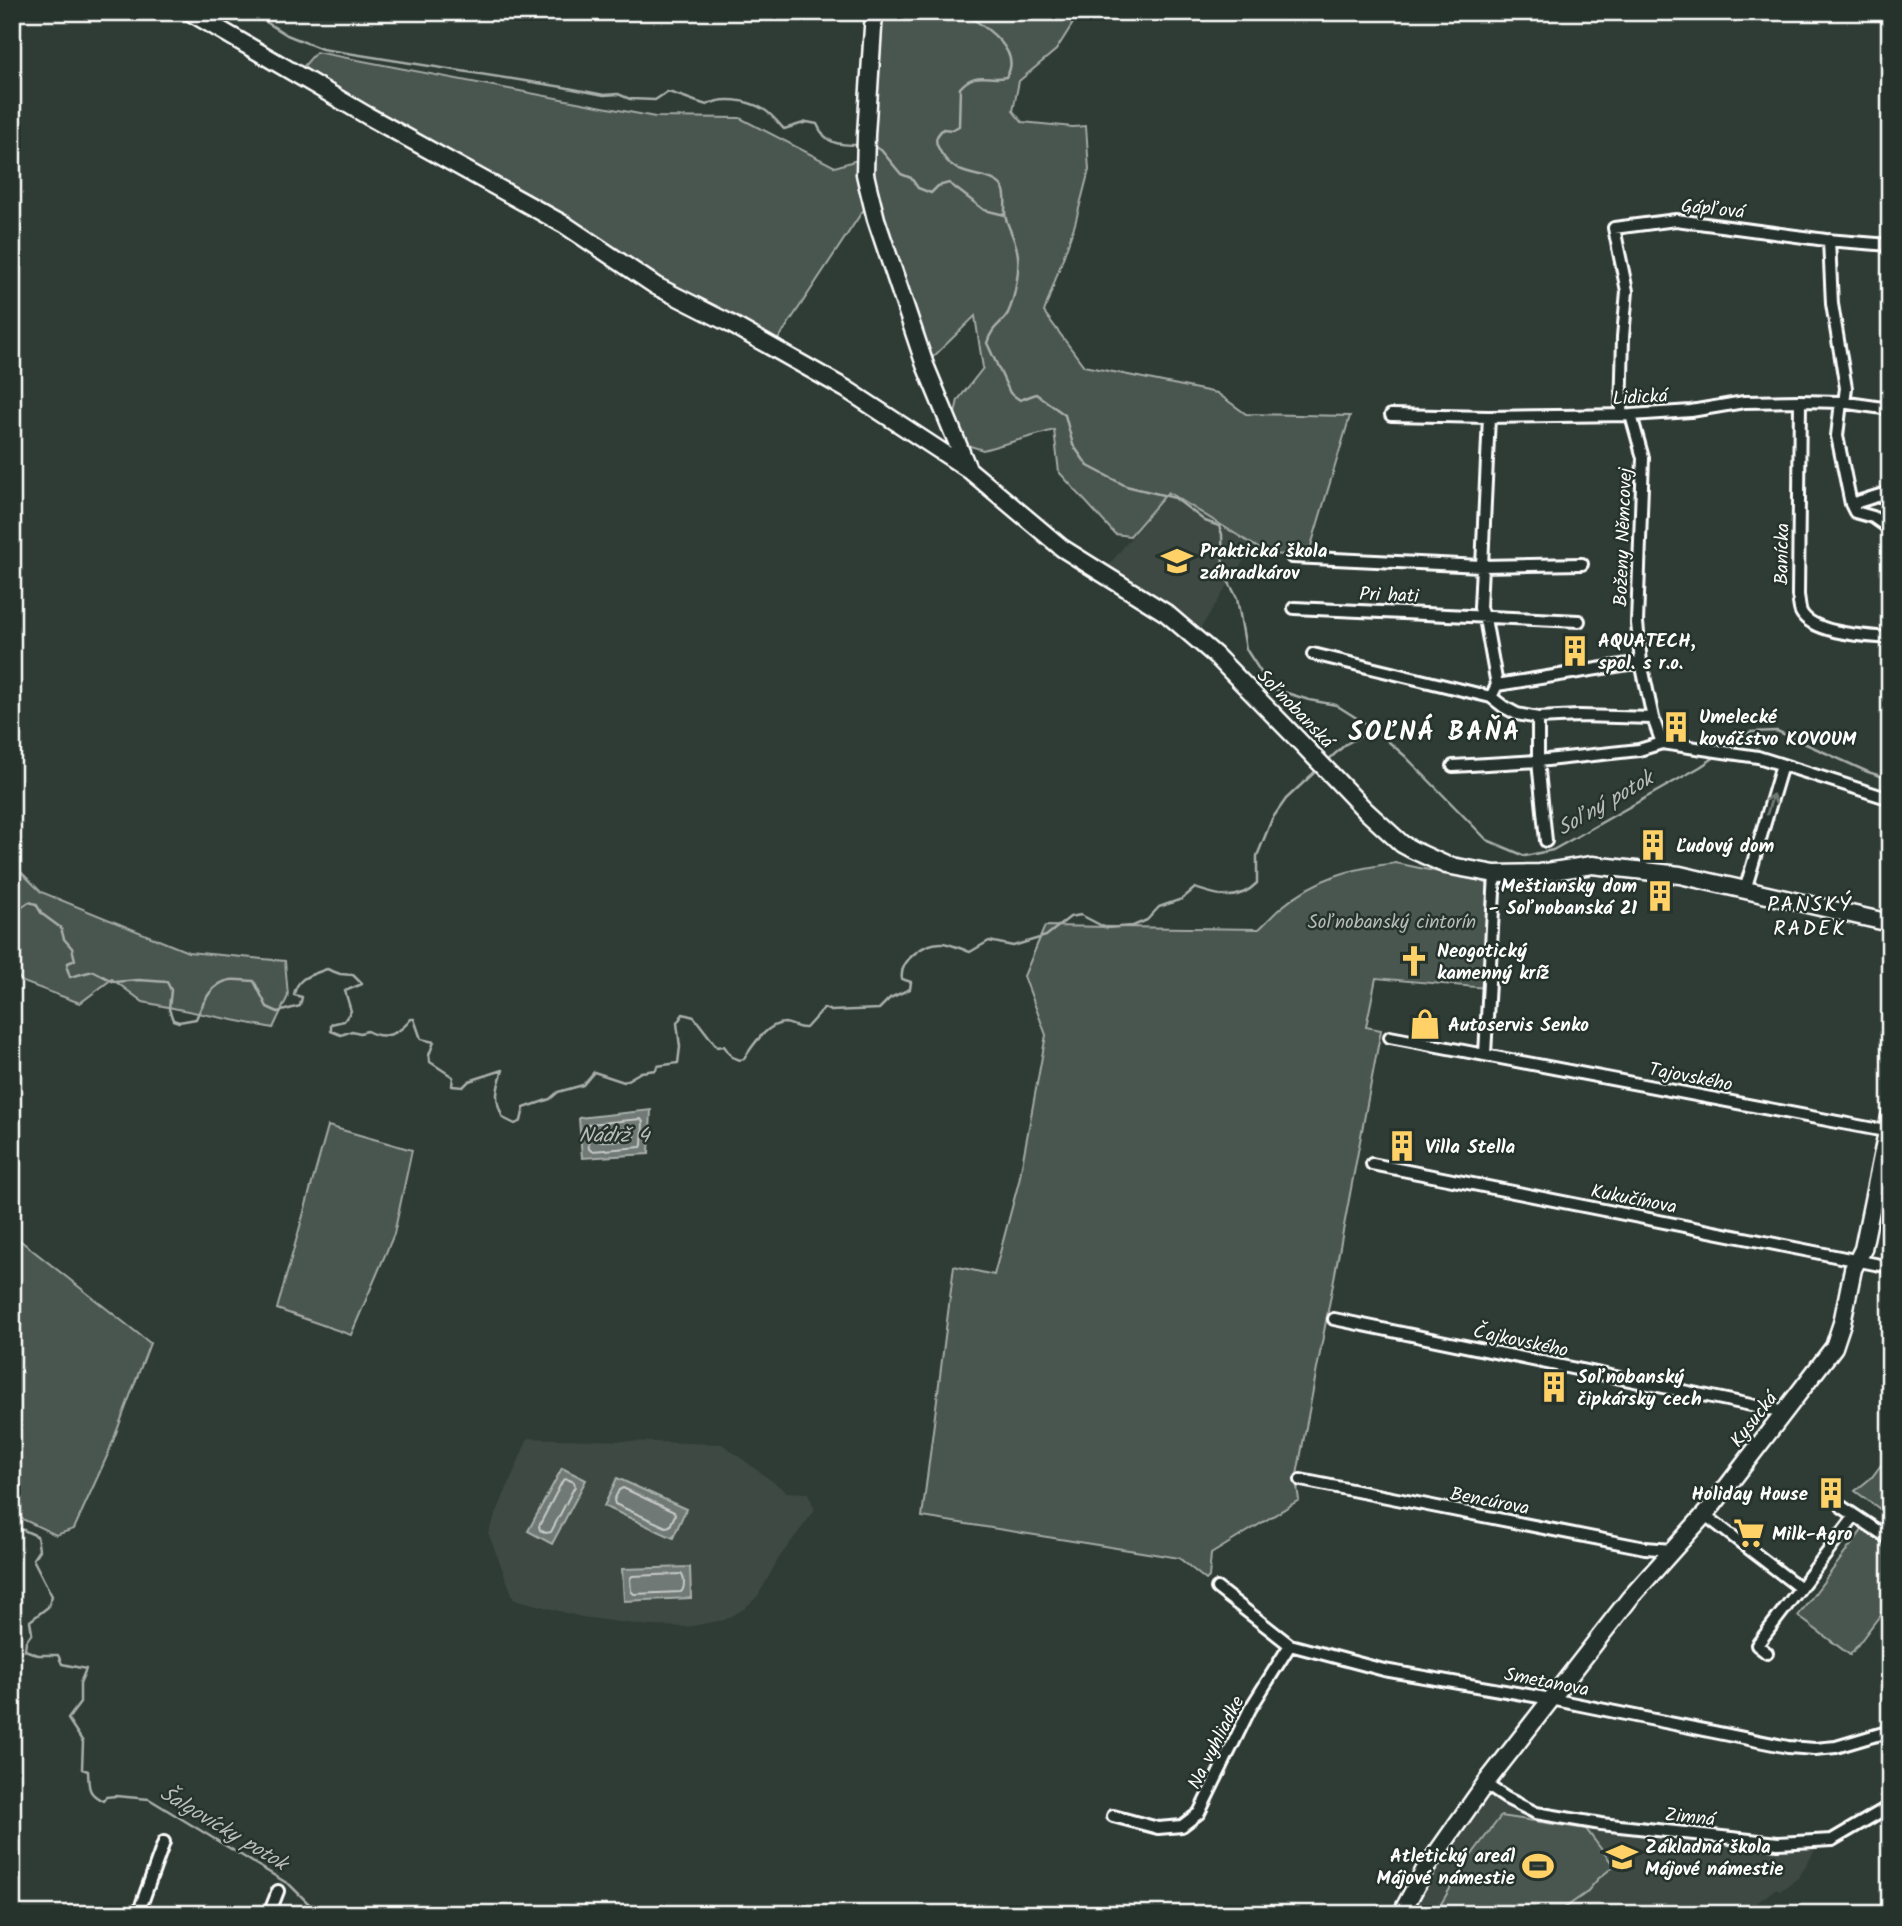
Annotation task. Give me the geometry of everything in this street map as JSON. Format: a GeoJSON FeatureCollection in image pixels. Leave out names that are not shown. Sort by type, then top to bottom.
{"type":"FeatureCollection","features":[{"type":"Feature","properties":{"kind":"street","name":"Soľnobanská"},"geometry":{"type":"LineString","coordinates":[[190,12],[389,128],[565,225],[656,286],[846,388],[968,468],[1070,555],[1166,613],[1214,655],[1365,810],[1402,844],[1446,865],[1494,874],[1540,873],[1592,865],[1680,875],[1890,923]]}},
{"type":"Feature","properties":{"kind":"street"},"geometry":{"type":"LineString","coordinates":[[874,12],[865,174],[876,219],[925,365],[968,468]]}},
{"type":"Feature","properties":{"kind":"street","name":"Gápľová"},"geometry":{"type":"LineString","coordinates":[[1626,415],[1623,337],[1628,291],[1614,228],[1676,220],[1829,240],[1890,245]]}},
{"type":"Feature","properties":{"kind":"street"},"geometry":{"type":"LineString","coordinates":[[1829,240],[1832,304],[1846,388],[1837,436],[1851,504],[1855,512],[1874,517],[1890,528]]}},
{"type":"Feature","properties":{"kind":"street","name":"Lidická"},"geometry":{"type":"LineString","coordinates":[[1391,415],[1626,415],[1690,411],[1744,402],[1800,401],[1890,409]]}},
{"type":"Feature","properties":{"kind":"street","name":"Banícka"},"geometry":{"type":"LineString","coordinates":[[1800,401],[1798,595],[1802,613],[1811,622],[1839,632],[1890,638]]}},
{"type":"Feature","properties":{"kind":"street","name":"Boženy Němcovej"},"geometry":{"type":"LineString","coordinates":[[1626,415],[1643,458],[1637,622],[1653,718],[1662,743]]}},
{"type":"Feature","properties":{"kind":"street"},"geometry":{"type":"LineString","coordinates":[[1489,417],[1480,608],[1486,624],[1497,685],[1491,697]]}},
{"type":"Feature","properties":{"kind":"street"},"geometry":{"type":"LineString","coordinates":[[1851,504],[1890,492]]}},
{"type":"Feature","properties":{"kind":"street","name":"Pri hati"},"geometry":{"type":"LineString","coordinates":[[1292,557],[1481,566],[1581,564]]}},
{"type":"Feature","properties":{"kind":"street","name":"Pri hati"},"geometry":{"type":"LineString","coordinates":[[1294,608],[1579,621]]}},
{"type":"Feature","properties":{"kind":"street"},"geometry":{"type":"LineString","coordinates":[[1313,654],[1491,697],[1517,715],[1538,718],[1653,718]]}},
{"type":"Feature","properties":{"kind":"street"},"geometry":{"type":"LineString","coordinates":[[1497,685],[1642,662]]}},
{"type":"Feature","properties":{"kind":"street"},"geometry":{"type":"LineString","coordinates":[[1538,718],[1538,761],[1546,841]]}},
{"type":"Feature","properties":{"kind":"street"},"geometry":{"type":"LineString","coordinates":[[1453,766],[1538,761],[1639,750],[1662,743],[1758,757],[1890,799]]}},
{"type":"Feature","properties":{"kind":"street"},"geometry":{"type":"LineString","coordinates":[[1745,890],[1782,765]]}},
{"type":"Feature","properties":{"kind":"street"},"geometry":{"type":"LineString","coordinates":[[1485,1055],[1494,874]]}},
{"type":"Feature","properties":{"kind":"street","name":"Tajovského"},"geometry":{"type":"LineString","coordinates":[[1390,1037],[1889,1126]]}},
{"type":"Feature","properties":{"kind":"street","name":"Kysucká"},"geometry":{"type":"LineString","coordinates":[[1401,1914],[1424,1871],[1485,1784],[1630,1598],[1705,1515],[1834,1347],[1853,1269],[1863,1249],[1889,1126]]}},
{"type":"Feature","properties":{"kind":"street","name":"Kukučínova"},"geometry":{"type":"LineString","coordinates":[[1372,1164],[1890,1267]]}},
{"type":"Feature","properties":{"kind":"street","name":"Čajkovského"},"geometry":{"type":"LineString","coordinates":[[1334,1319],[1784,1412]]}},
{"type":"Feature","properties":{"kind":"street","name":"Bencúrova"},"geometry":{"type":"LineString","coordinates":[[1301,1480],[1645,1548],[1673,1550]]}},
{"type":"Feature","properties":{"kind":"street"},"geometry":{"type":"LineString","coordinates":[[1842,1507],[1890,1539]]}},
{"type":"Feature","properties":{"kind":"street"},"geometry":{"type":"LineString","coordinates":[[1705,1515],[1800,1588]]}},
{"type":"Feature","properties":{"kind":"street"},"geometry":{"type":"LineString","coordinates":[[1767,1653],[1757,1645],[1855,1516]]}},
{"type":"Feature","properties":{"kind":"street","name":"Smetanova"},"geometry":{"type":"LineString","coordinates":[[1217,1588],[1290,1645],[1384,1670],[1551,1699],[1788,1747],[1836,1747],[1890,1731]]}},
{"type":"Feature","properties":{"kind":"street","name":"Na vyhliadke"},"geometry":{"type":"LineString","coordinates":[[1113,1815],[1158,1828],[1182,1826],[1199,1813],[1250,1709],[1290,1645]]}},
{"type":"Feature","properties":{"kind":"street","name":"Zimná"},"geometry":{"type":"LineString","coordinates":[[1485,1784],[1536,1813],[1601,1824],[1778,1843],[1832,1840],[1890,1807]]}},
{"type":"Feature","properties":{"kind":"street"},"geometry":{"type":"LineString","coordinates":[[138,1914],[164,1842]]}},
{"type":"Feature","properties":{"kind":"street"},"geometry":{"type":"LineString","coordinates":[[269,1914],[278,1891]]}},
{"type":"Feature","properties":{"kind":"shaded area","name":"Praktická škola záhradkárov"},"geometry":{"type":"Polygon","coordinates":[[[1168,492],[1253,546],[1193,640],[1100,576],[1168,492]]]}},
{"type":"Feature","properties":{"kind":"shaded area"},"geometry":{"type":"Polygon","coordinates":[[[528,1438],[722,1444],[787,1492],[808,1493],[815,1510],[779,1558],[758,1596],[744,1609],[725,1620],[687,1627],[649,1626],[581,1617],[514,1599],[488,1533],[528,1438]]]}},
{"type":"Feature","properties":{"kind":"shaded area","name":"Základná škola Májové námestie"},"geometry":{"type":"Polygon","coordinates":[[[1484,1787],[1539,1813],[1811,1841],[1815,1849],[1798,1878],[1780,1891],[1777,1888],[1755,1904],[1761,1914],[1401,1914],[1484,1787]]]}},
{"type":"Feature","properties":{"kind":"green space"},"geometry":{"type":"Polygon","coordinates":[[[872,12],[1080,12],[1056,50],[1019,81],[1013,111],[1022,122],[1086,126],[1089,170],[1075,224],[1044,312],[1084,366],[1217,393],[1246,414],[1350,416],[1308,556],[1268,554],[1168,492],[1130,536],[1115,534],[1059,472],[1054,430],[983,450],[957,442],[952,427],[958,400],[983,368],[975,316],[925,365],[871,203],[862,212],[773,347],[297,74],[316,52],[655,117],[740,118],[835,167],[867,157],[872,12]]]}},
{"type":"Feature","properties":{"kind":"green space"},"geometry":{"type":"Polygon","coordinates":[[[12,863],[41,892],[188,952],[285,961],[288,996],[273,1028],[143,1002],[112,979],[80,1003],[23,982],[12,971],[12,863]]]}},
{"type":"Feature","properties":{"kind":"green space","name":"Soľnobanský cintorín"},"geometry":{"type":"Polygon","coordinates":[[[1396,863],[1489,884],[1486,988],[1376,978],[1366,1027],[1381,1030],[1296,1480],[1299,1500],[1211,1554],[1209,1577],[1206,1580],[1179,1558],[922,1517],[954,1266],[994,1275],[1019,1181],[1046,1035],[1024,976],[1045,926],[1259,929],[1296,896],[1322,881],[1350,871],[1396,863]]]}},
{"type":"Feature","properties":{"kind":"green space"},"geometry":{"type":"Polygon","coordinates":[[[328,1126],[412,1150],[394,1234],[351,1335],[277,1309],[328,1126]]]}},
{"type":"Feature","properties":{"kind":"green space"},"geometry":{"type":"Polygon","coordinates":[[[12,1234],[150,1343],[108,1454],[74,1529],[56,1535],[12,1514],[12,1234]]]}},
{"type":"Feature","properties":{"kind":"green space"},"geometry":{"type":"Polygon","coordinates":[[[1890,1453],[1890,1494],[1880,1509],[1855,1491],[1872,1477],[1890,1453]]]}},
{"type":"Feature","properties":{"kind":"green space"},"geometry":{"type":"Polygon","coordinates":[[[1863,1529],[1890,1549],[1890,1602],[1850,1655],[1798,1616],[1863,1529]]]}},
{"type":"Feature","properties":{"kind":"green space","name":"Atletický areál Májové námestie"},"geometry":{"type":"Polygon","coordinates":[[[1501,1816],[1586,1829],[1614,1866],[1586,1893],[1556,1914],[1435,1914],[1464,1865],[1501,1816]]]}},
{"type":"Feature","properties":{"kind":"water","name":"Nádrž 4"},"geometry":{"type":"Polygon","coordinates":[[[651,1110],[649,1154],[582,1158],[579,1118],[651,1110]]]}},
{"type":"Feature","properties":{"kind":"water"},"geometry":{"type":"Polygon","coordinates":[[[562,1468],[586,1480],[552,1544],[528,1531],[562,1468]]]}},
{"type":"Feature","properties":{"kind":"water"},"geometry":{"type":"Polygon","coordinates":[[[617,1478],[686,1509],[673,1538],[604,1506],[617,1478]]]}},
{"type":"Feature","properties":{"kind":"water"},"geometry":{"type":"Polygon","coordinates":[[[690,1567],[691,1598],[624,1601],[622,1569],[690,1567]]]}},
{"type":"Feature","properties":{"kind":"waterway"},"geometry":{"type":"LineString","coordinates":[[250,12],[287,35],[322,49],[604,95],[618,94],[630,99],[655,100],[667,92],[707,105],[728,100],[742,101],[766,111],[784,129],[807,122],[817,124],[829,140],[846,145],[860,145]]}},
{"type":"Feature","properties":{"kind":"waterway","name":"Soľný potok"},"geometry":{"type":"LineString","coordinates":[[970,12],[968,16],[985,27],[1007,50],[1010,68],[1006,77],[971,79],[960,88],[959,126],[952,130],[943,129],[936,142],[945,159],[953,166],[997,182],[1003,188],[1005,215],[1017,250],[1018,273],[1011,307],[991,333],[987,343],[1010,393],[1020,400],[1036,394],[1065,415],[1073,445],[1088,466],[1126,486],[1175,498],[1205,521],[1219,526],[1222,534],[1223,571],[1237,598],[1246,649],[1271,688],[1336,705],[1374,729],[1405,756],[1487,840],[1525,856],[1553,850],[1718,755]]}},
{"type":"Feature","properties":{"kind":"waterway"},"geometry":{"type":"LineString","coordinates":[[873,146],[881,150],[901,174],[911,178],[918,188],[931,193],[938,186],[949,183],[984,210],[1005,215]]}},
{"type":"Feature","properties":{"kind":"waterway"},"geometry":{"type":"LineString","coordinates":[[1327,761],[1346,744],[1374,729]]}},
{"type":"Feature","properties":{"kind":"waterway","name":"Soľný potok"},"geometry":{"type":"LineString","coordinates":[[1726,749],[1750,732],[1777,731],[1868,772],[1890,779]]}},
{"type":"Feature","properties":{"kind":"waterway"},"geometry":{"type":"LineString","coordinates":[[12,910],[29,902],[36,904],[42,914],[61,928],[75,960],[68,963],[70,977],[93,971],[114,982],[167,982],[171,990],[169,1009],[173,1020],[179,1022],[196,1019],[213,989],[230,980],[254,981],[267,1007],[278,1012],[300,1006],[302,997],[294,995],[298,984],[306,977],[327,969],[353,975],[362,984],[345,991],[351,1011],[344,1021],[331,1024],[331,1031],[341,1035],[352,1031],[367,1031],[386,1036],[402,1029],[414,1019],[421,1039],[434,1042],[429,1055],[430,1062],[453,1077],[452,1086],[463,1087],[469,1081],[503,1070],[498,1089],[498,1105],[503,1118],[515,1124],[521,1121],[524,1108],[550,1099],[558,1092],[583,1085],[594,1072],[624,1082],[641,1072],[656,1070],[657,1066],[678,1063],[680,1047],[677,1023],[683,1014],[694,1017],[717,1047],[724,1046],[732,1057],[740,1060],[744,1059],[766,1031],[778,1024],[806,1028],[824,1008],[831,1011],[879,1009],[890,998],[910,989],[911,982],[902,979],[904,966],[914,954],[927,946],[944,943],[970,952],[989,941],[1013,946],[1046,936],[1070,917],[1081,915],[1106,928],[1133,926],[1147,920],[1159,907],[1182,899],[1195,888],[1228,896],[1242,893],[1257,883],[1257,856],[1272,819],[1286,799],[1317,770]]}},
{"type":"Feature","properties":{"kind":"waterway","name":"Šalgovícky potok"},"geometry":{"type":"LineString","coordinates":[[12,1525],[37,1536],[39,1550],[33,1559],[52,1596],[48,1607],[30,1621],[32,1633],[26,1641],[25,1650],[38,1655],[58,1655],[62,1664],[86,1669],[80,1683],[80,1703],[68,1719],[83,1742],[82,1769],[88,1771],[91,1792],[103,1801],[106,1797],[116,1796],[149,1799],[290,1885],[319,1914]]}},
{"type":"Feature","properties":{"kind":"place","name":"Praktická škola záhradkárov"},"geometry":{"type":"Point","coordinates":[1177,561]}},
{"type":"Feature","properties":{"kind":"place","name":"AQUATECH, spol. s r.o."},"geometry":{"type":"Point","coordinates":[1575,651]}},
{"type":"Feature","properties":{"kind":"place","name":"Umelecké kováčstvo KOVOUM"},"geometry":{"type":"Point","coordinates":[1676,727]}},
{"type":"Feature","properties":{"kind":"place","name":"Ľudový dom"},"geometry":{"type":"Point","coordinates":[1653,845]}},
{"type":"Feature","properties":{"kind":"place","name":"Meštiansky dom - Soľnobanská 21"},"geometry":{"type":"Point","coordinates":[1660,896]}},
{"type":"Feature","properties":{"kind":"place","name":"Neogotický kamenný kríž"},"geometry":{"type":"Point","coordinates":[1414,961]}},
{"type":"Feature","properties":{"kind":"place","name":"Autoservis Senko"},"geometry":{"type":"Point","coordinates":[1425,1024]}},
{"type":"Feature","properties":{"kind":"place","name":"Villa Stella"},"geometry":{"type":"Point","coordinates":[1402,1146]}},
{"type":"Feature","properties":{"kind":"place","name":"Soľnobanský čipkársky cech"},"geometry":{"type":"Point","coordinates":[1554,1387]}},
{"type":"Feature","properties":{"kind":"place","name":"Holiday House"},"geometry":{"type":"Point","coordinates":[1831,1493]}},
{"type":"Feature","properties":{"kind":"place","name":"Milk-Agro"},"geometry":{"type":"Point","coordinates":[1749,1533]}},
{"type":"Feature","properties":{"kind":"place","name":"Základná škola Májové námestie"},"geometry":{"type":"Point","coordinates":[1622,1857]}},
{"type":"Feature","properties":{"kind":"place","name":"Atletický areál Májové námestie"},"geometry":{"type":"Point","coordinates":[1538,1866]}},
{"type":"Feature","properties":{"kind":"district","name":"SOĽNÁ BAŇA"},"geometry":{"type":"Point","coordinates":[1435,731]}},
{"type":"Feature","properties":{"kind":"district","name":"PANSKÝ RADEK"},"geometry":{"type":"Point","coordinates":[1810,916]}}]}
